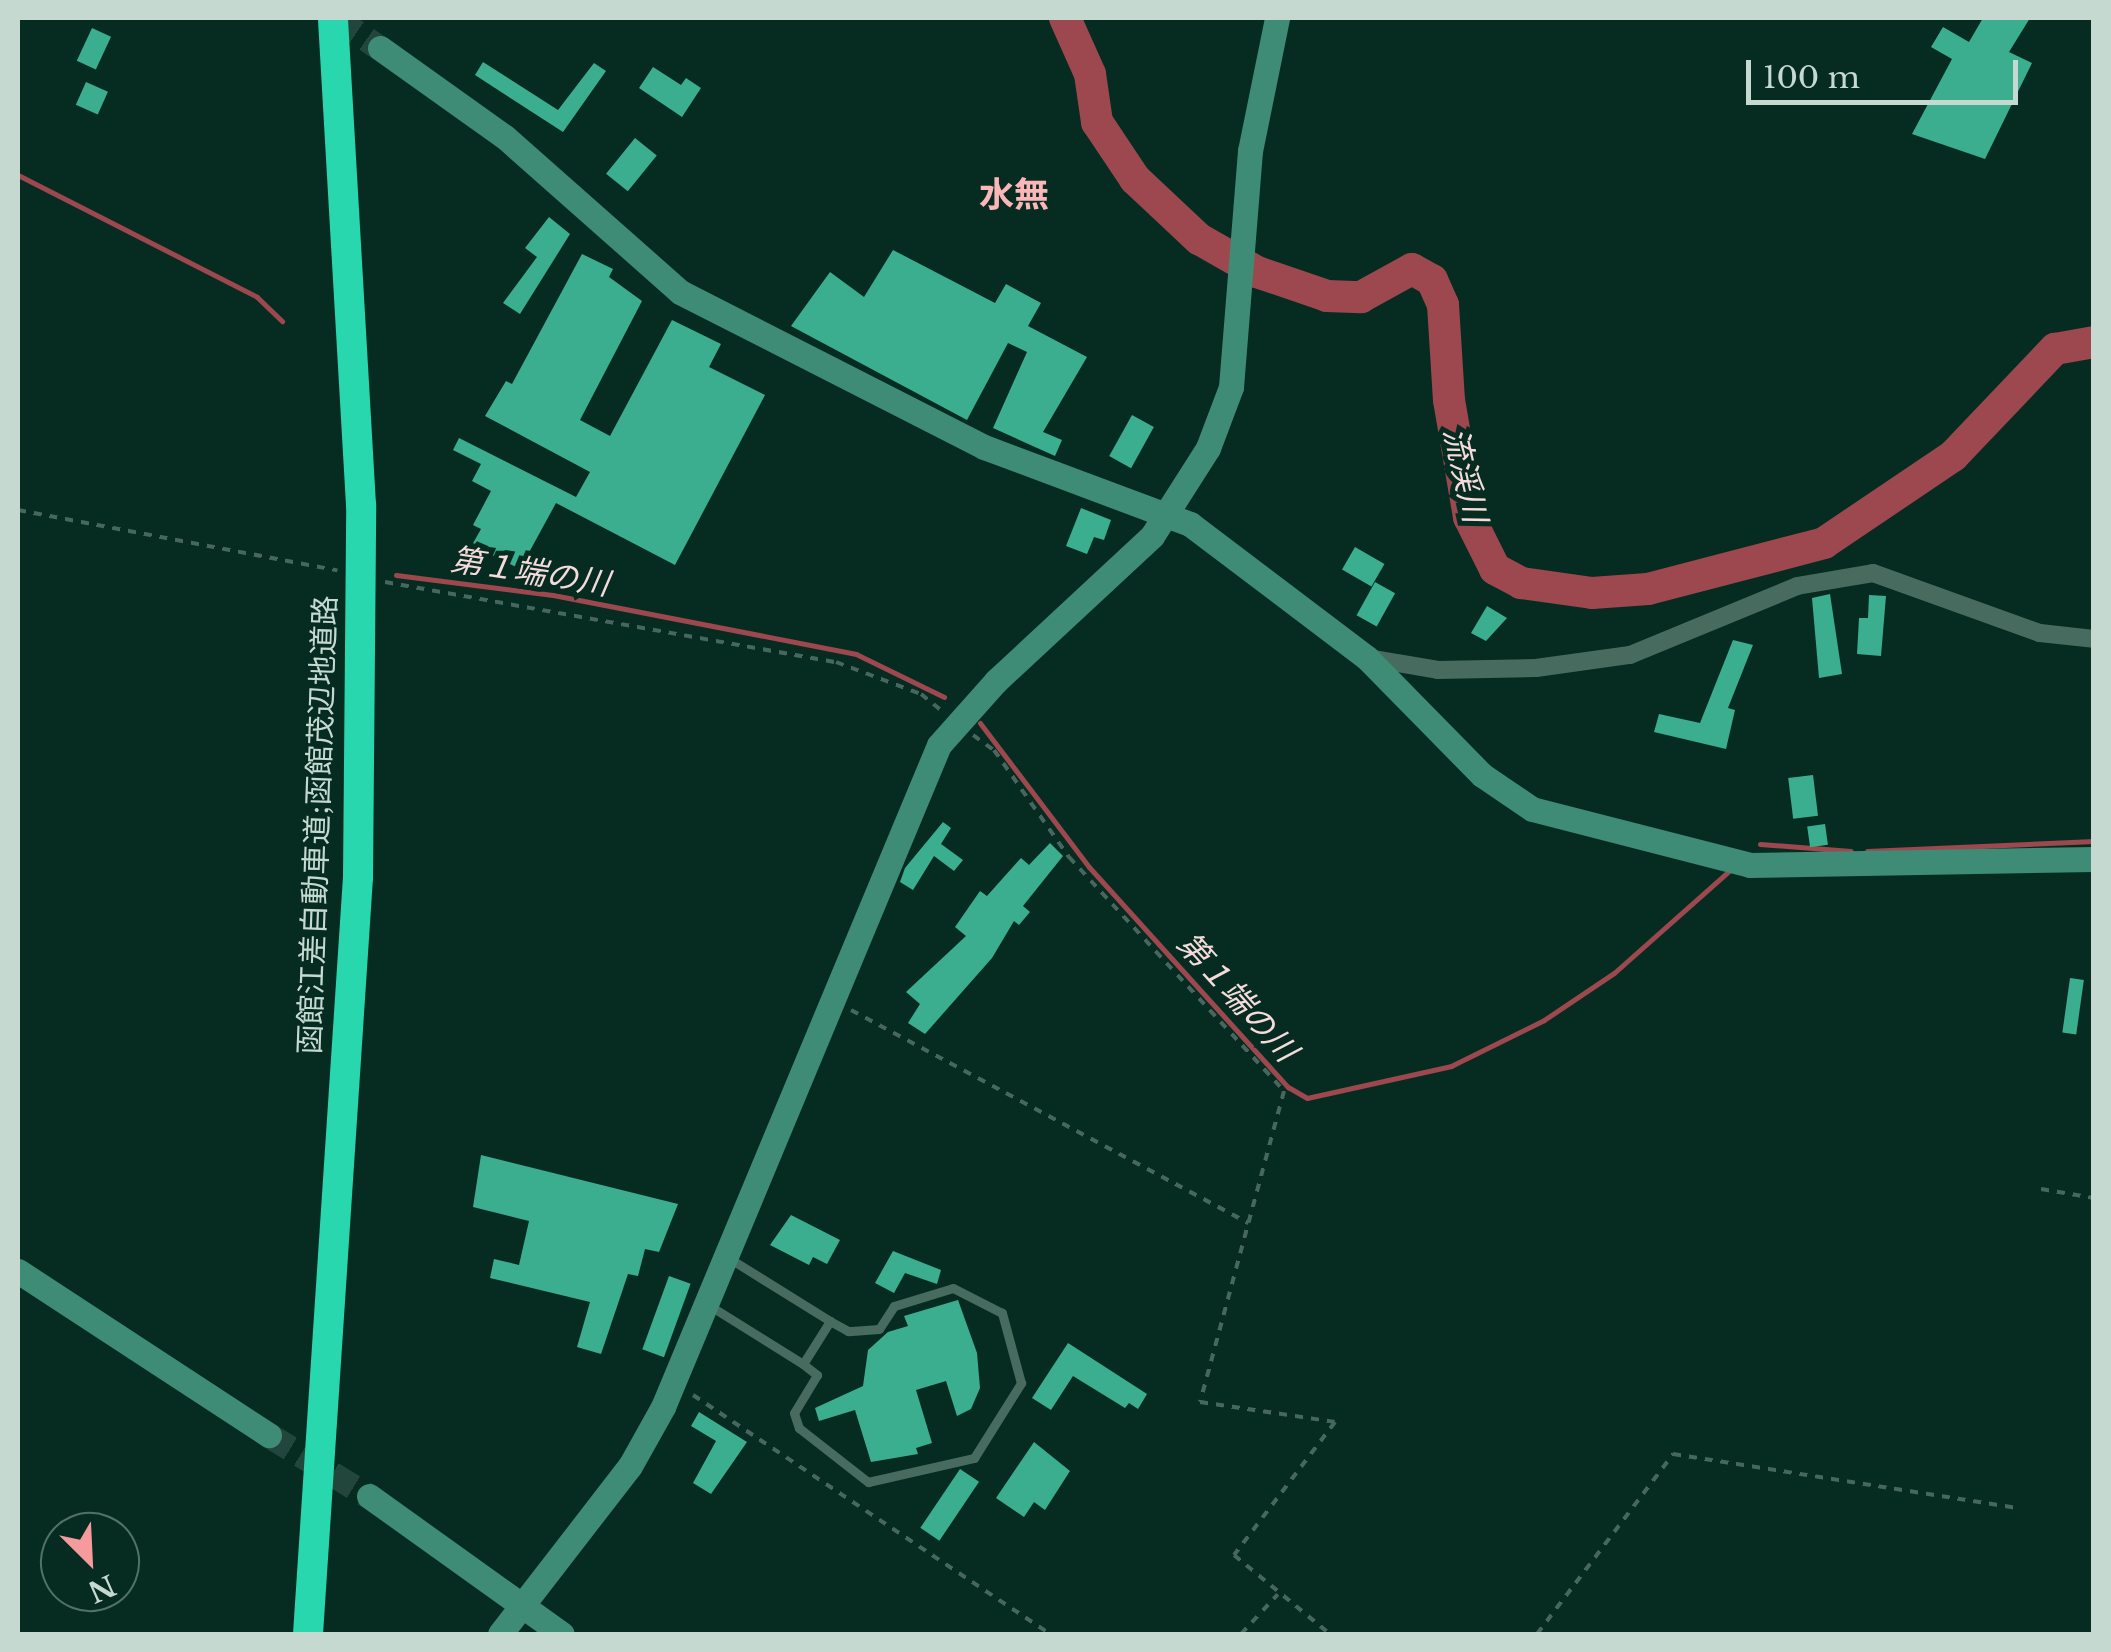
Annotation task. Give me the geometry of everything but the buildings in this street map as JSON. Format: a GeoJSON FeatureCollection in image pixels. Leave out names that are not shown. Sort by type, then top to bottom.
{"type":"FeatureCollection","features":[{"type":"Feature","properties":{"kind":"highway","name":"函館江差自動車道;函館茂辺地道路"},"geometry":{"type":"LineString","coordinates":[[308,1634],[358,877],[361,505],[333,18]]}},
{"type":"Feature","properties":{"kind":"street"},"geometry":{"type":"LineString","coordinates":[[500,1634],[520,1602],[630,1466],[675,1377],[922,774],[956,722],[1167,515],[1193,478],[1224,411],[1245,193],[1278,18]]}},
{"type":"Feature","properties":{"kind":"street"},"geometry":{"type":"LineString","coordinates":[[380,48],[505,136],[680,292],[984,448],[1190,524],[1367,658],[1482,775],[1532,810],[1564,822],[1750,865],[2094,858]]}},
{"type":"Feature","properties":{"kind":"street"},"geometry":{"type":"LineString","coordinates":[[1367,658],[1438,670],[1536,668],[1630,655],[1797,586],[1873,572],[2040,633],[2094,639]]}},
{"type":"Feature","properties":{"kind":"street"},"geometry":{"type":"LineString","coordinates":[[18,1271],[269,1435]]}},
{"type":"Feature","properties":{"kind":"street"},"geometry":{"type":"LineString","coordinates":[[369,1496],[562,1634]]}},
{"type":"Feature","properties":{"kind":"lane"},"geometry":{"type":"LineString","coordinates":[[706,1304],[817,1375],[794,1413],[799,1428],[868,1482],[974,1458],[1022,1383],[1002,1313],[953,1288],[894,1306],[880,1329],[848,1332],[725,1256]]}},
{"type":"Feature","properties":{"kind":"lane"},"geometry":{"type":"LineString","coordinates":[[802,1364],[830,1321]]}},
{"type":"Feature","properties":{"kind":"path"},"geometry":{"type":"LineString","coordinates":[[18,510],[352,574]]}},
{"type":"Feature","properties":{"kind":"path"},"geometry":{"type":"LineString","coordinates":[[382,582],[836,662],[921,694],[994,750],[1069,857],[1284,1091],[1200,1402],[1336,1422],[1234,1555],[1330,1634]]}},
{"type":"Feature","properties":{"kind":"path"},"geometry":{"type":"LineString","coordinates":[[829,998],[1248,1224]]}},
{"type":"Feature","properties":{"kind":"path"},"geometry":{"type":"LineString","coordinates":[[2041,1189],[2094,1198]]}},
{"type":"Feature","properties":{"kind":"path"},"geometry":{"type":"LineString","coordinates":[[675,1377],[1050,1634]]}},
{"type":"Feature","properties":{"kind":"path"},"geometry":{"type":"LineString","coordinates":[[1536,1634],[1672,1454],[2016,1508]]}},
{"type":"Feature","properties":{"kind":"path"},"geometry":{"type":"LineString","coordinates":[[1241,1634],[1278,1594]]}},
{"type":"Feature","properties":{"kind":"waterway","name":"流渓川"},"geometry":{"type":"LineString","coordinates":[[1065,18],[1090,74],[1097,122],[1135,179],[1199,239],[1257,272],[1327,296],[1361,297],[1412,269],[1432,280],[1443,305],[1449,400],[1469,517],[1495,569],[1521,583],[1592,593],[1648,589],[1824,543],[1953,456],[2055,349],[2094,342]]}},
{"type":"Feature","properties":{"kind":"waterway","name":"第１端の川"},"geometry":{"type":"LineString","coordinates":[[18,175],[257,297],[282,321]]}},
{"type":"Feature","properties":{"kind":"waterway","name":"第１端の川"},"geometry":{"type":"LineString","coordinates":[[396,575],[553,595],[856,654],[944,697]]}},
{"type":"Feature","properties":{"kind":"waterway","name":"第１端の川"},"geometry":{"type":"LineString","coordinates":[[980,723],[1089,867],[1288,1087],[1307,1098],[1451,1066],[1544,1020],[1614,973],[1730,870]]}},
{"type":"Feature","properties":{"kind":"waterway","name":"第１端の川"},"geometry":{"type":"LineString","coordinates":[[1867,851],[2094,841]]}},
{"type":"Feature","properties":{"kind":"waterway","name":"第１端の川"},"geometry":{"type":"LineString","coordinates":[[1760,844],[1851,851]]}},
{"type":"Feature","properties":{"kind":"tunnel"},"geometry":{"type":"LineString","coordinates":[[336,18],[380,48]]}},
{"type":"Feature","properties":{"kind":"tunnel"},"geometry":{"type":"LineString","coordinates":[[269,1435],[369,1496]]}},
{"type":"Feature","properties":{"kind":"district","name":"水無"},"geometry":{"type":"Point","coordinates":[1014,195]}}]}
